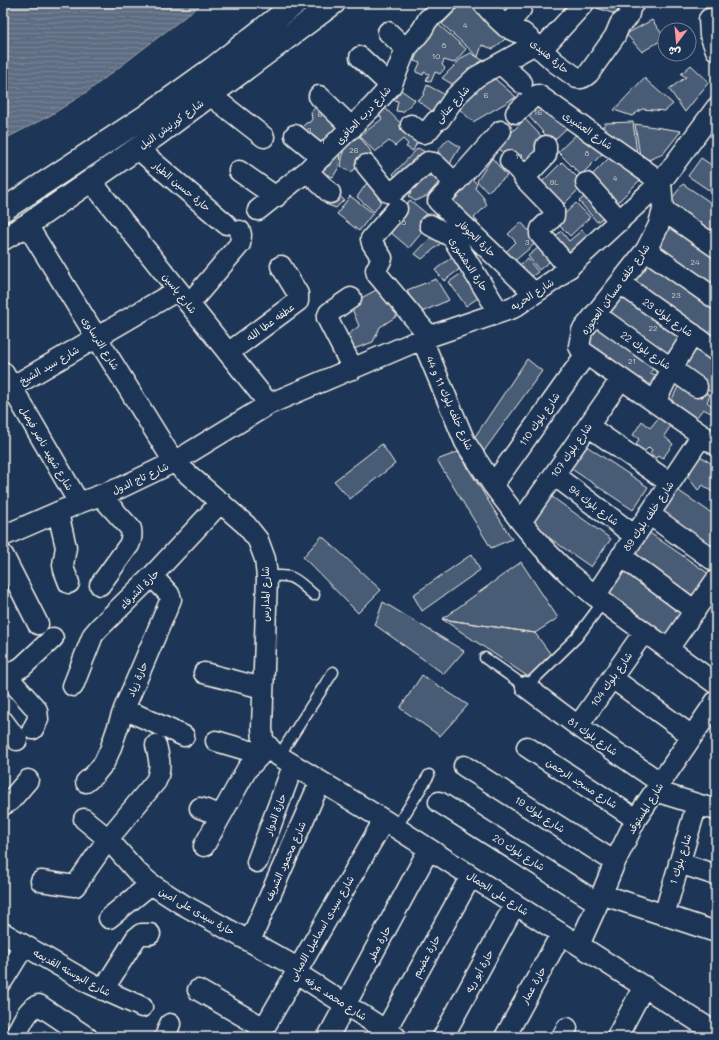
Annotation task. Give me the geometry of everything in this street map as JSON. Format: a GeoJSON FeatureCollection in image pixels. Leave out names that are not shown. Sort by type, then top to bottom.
{"type":"FeatureCollection","features":[{"type":"Feature","properties":{"kind":"main road","name":"شارع كورنيش النيل"},"geometry":{"type":"LineString","coordinates":[[3,210],[146,116],[213,68],[296,3]]}},
{"type":"Feature","properties":{"kind":"main road","name":"شارع كورنيش النيل"},"geometry":{"type":"LineString","coordinates":[[3,239],[27,225],[138,149],[334,3]]}},
{"type":"Feature","properties":{"kind":"street","name":"حارة هنيدى"},"geometry":{"type":"LineString","coordinates":[[483,3],[506,27],[517,33],[523,33],[556,63],[577,78],[576,86],[589,73],[615,36],[620,24],[627,19],[631,6],[634,3]]}},
{"type":"Feature","properties":{"kind":"street"},"geometry":{"type":"LineString","coordinates":[[506,27],[521,9],[517,3]]}},
{"type":"Feature","properties":{"kind":"street","name":"شارع عنانى"},"geometry":{"type":"LineString","coordinates":[[411,125],[420,132],[427,132],[436,121],[440,119],[455,97],[476,77],[538,47],[584,3]]}},
{"type":"Feature","properties":{"kind":"street","name":"شارع درب الحافرى"},"geometry":{"type":"LineString","coordinates":[[258,210],[322,158],[391,86],[406,49],[422,30],[436,6]]}},
{"type":"Feature","properties":{"kind":"street"},"geometry":{"type":"LineString","coordinates":[[708,19],[710,35],[716,50]]}},
{"type":"Feature","properties":{"kind":"street"},"geometry":{"type":"LineString","coordinates":[[388,32],[406,49]]}},
{"type":"Feature","properties":{"kind":"street"},"geometry":{"type":"LineString","coordinates":[[360,57],[391,86]]}},
{"type":"Feature","properties":{"kind":"street"},"geometry":{"type":"LineString","coordinates":[[501,64],[522,84]]}},
{"type":"Feature","properties":{"kind":"street"},"geometry":{"type":"LineString","coordinates":[[210,95],[264,137]]}},
{"type":"Feature","properties":{"kind":"street","name":"شارع العشيرى"},"geometry":{"type":"LineString","coordinates":[[516,113],[533,97],[538,95],[661,182]]}},
{"type":"Feature","properties":{"kind":"street"},"geometry":{"type":"LineString","coordinates":[[319,96],[352,128]]}},
{"type":"Feature","properties":{"kind":"street","name":"شارع الحريه"},"geometry":{"type":"LineString","coordinates":[[269,404],[426,338],[513,308],[569,268],[661,182],[716,108]]}},
{"type":"Feature","properties":{"kind":"street","name":"حارة الجوفار"},"geometry":{"type":"LineString","coordinates":[[501,131],[473,171],[455,183],[438,201],[534,293]]}},
{"type":"Feature","properties":{"kind":"street"},"geometry":{"type":"LineString","coordinates":[[295,135],[322,158]]}},
{"type":"Feature","properties":{"kind":"street"},"geometry":{"type":"LineString","coordinates":[[524,178],[546,156],[546,146]]}},
{"type":"Feature","properties":{"kind":"street","name":"حارة حسين الطيار"},"geometry":{"type":"LineString","coordinates":[[138,149],[233,227]]}},
{"type":"Feature","properties":{"kind":"street"},"geometry":{"type":"LineString","coordinates":[[510,161],[554,209],[554,216],[541,229],[540,234],[569,268]]}},
{"type":"Feature","properties":{"kind":"street"},"geometry":{"type":"LineString","coordinates":[[366,165],[388,192],[392,193],[428,162],[434,164],[455,183]]}},
{"type":"Feature","properties":{"kind":"street"},"geometry":{"type":"LineString","coordinates":[[239,171],[276,196]]}},
{"type":"Feature","properties":{"kind":"street"},"geometry":{"type":"LineString","coordinates":[[307,171],[330,193]]}},
{"type":"Feature","properties":{"kind":"street","name":"شارع ياسين"},"geometry":{"type":"LineString","coordinates":[[91,181],[269,404]]}},
{"type":"Feature","properties":{"kind":"street","name":"شارع خلف مساكن العجوزه"},"geometry":{"type":"LineString","coordinates":[[583,352],[578,346],[582,331],[646,250],[658,227],[663,210],[661,182]]}},
{"type":"Feature","properties":{"kind":"street"},"geometry":{"type":"LineString","coordinates":[[586,183],[620,221]]}},
{"type":"Feature","properties":{"kind":"street","name":"شارع خلف بلوك 11 و 44"},"geometry":{"type":"LineString","coordinates":[[397,209],[371,239],[382,258],[376,270],[376,274],[426,338],[465,442],[493,485],[543,548],[569,574],[599,599],[716,684]]}},
{"type":"Feature","properties":{"kind":"street"},"geometry":{"type":"LineString","coordinates":[[663,210],[716,247]]}},
{"type":"Feature","properties":{"kind":"street","name":"شارع الترساوى"},"geometry":{"type":"LineString","coordinates":[[27,225],[174,462]]}},
{"type":"Feature","properties":{"kind":"street","name":"حارة الدهشورى"},"geometry":{"type":"LineString","coordinates":[[430,225],[452,237],[499,312]]}},
{"type":"Feature","properties":{"kind":"street","name":"شارع سيد الشيخ"},"geometry":{"type":"LineString","coordinates":[[6,384],[97,337],[183,297],[240,244],[241,235],[233,227]]}},
{"type":"Feature","properties":{"kind":"street"},"geometry":{"type":"LineString","coordinates":[[646,250],[716,299]]}},
{"type":"Feature","properties":{"kind":"street","name":"عطفه عطا الله"},"geometry":{"type":"LineString","coordinates":[[228,353],[298,301],[298,294],[281,266]]}},
{"type":"Feature","properties":{"kind":"street","name":"شارع بلوك 23"},"geometry":{"type":"LineString","coordinates":[[620,283],[716,351]]}},
{"type":"Feature","properties":{"kind":"street"},"geometry":{"type":"LineString","coordinates":[[351,298],[329,313],[327,318],[353,369]]}},
{"type":"Feature","properties":{"kind":"street","name":"شارع بلوك 22"},"geometry":{"type":"LineString","coordinates":[[596,314],[697,387]]}},
{"type":"Feature","properties":{"kind":"street"},"geometry":{"type":"LineString","coordinates":[[656,402],[672,368],[693,334]]}},
{"type":"Feature","properties":{"kind":"street"},"geometry":{"type":"LineString","coordinates":[[583,352],[709,440]]}},
{"type":"Feature","properties":{"kind":"street","name":"شارع بلوك 110"},"geometry":{"type":"LineString","coordinates":[[493,485],[583,352]]}},
{"type":"Feature","properties":{"kind":"street","name":"شارع بلوك 107"},"geometry":{"type":"LineString","coordinates":[[521,522],[621,378]]}},
{"type":"Feature","properties":{"kind":"street","name":"شارع شهيد ناصر فيصل"},"geometry":{"type":"LineString","coordinates":[[6,384],[79,503]]}},
{"type":"Feature","properties":{"kind":"street","name":"شارع تاج الدول"},"geometry":{"type":"LineString","coordinates":[[3,536],[79,503],[101,496],[174,462],[269,404]]}},
{"type":"Feature","properties":{"kind":"street"},"geometry":{"type":"LineString","coordinates":[[588,426],[670,483]]}},
{"type":"Feature","properties":{"kind":"street","name":"شارع خلف بلوك 89"},"geometry":{"type":"LineString","coordinates":[[599,599],[621,556],[670,483],[709,440]]}},
{"type":"Feature","properties":{"kind":"street","name":"شارع المدارس"},"geometry":{"type":"LineString","coordinates":[[174,462],[246,525],[258,540],[265,559],[267,576],[262,734],[263,740],[275,756]]}},
{"type":"Feature","properties":{"kind":"street","name":"شارع بلوك 94"},"geometry":{"type":"LineString","coordinates":[[554,475],[635,536]]}},
{"type":"Feature","properties":{"kind":"street"},"geometry":{"type":"LineString","coordinates":[[100,585],[132,540],[131,529],[101,496]]}},
{"type":"Feature","properties":{"kind":"street","name":"حارة الشرفاء"},"geometry":{"type":"LineString","coordinates":[[73,686],[93,635],[152,576],[221,502]]}},
{"type":"Feature","properties":{"kind":"street"},"geometry":{"type":"LineString","coordinates":[[58,513],[66,546],[63,565],[69,583]]}},
{"type":"Feature","properties":{"kind":"street"},"geometry":{"type":"LineString","coordinates":[[649,514],[716,562]]}},
{"type":"Feature","properties":{"kind":"street"},"geometry":{"type":"LineString","coordinates":[[3,556],[38,624]]}},
{"type":"Feature","properties":{"kind":"street"},"geometry":{"type":"LineString","coordinates":[[621,556],[695,611]]}},
{"type":"Feature","properties":{"kind":"street","name":"حارة زياد"},"geometry":{"type":"LineString","coordinates":[[86,782],[104,764],[124,709],[171,599],[169,594],[152,576]]}},
{"type":"Feature","properties":{"kind":"street"},"geometry":{"type":"LineString","coordinates":[[668,649],[716,580]]}},
{"type":"Feature","properties":{"kind":"street","name":"شارع بلوك 104"},"geometry":{"type":"LineString","coordinates":[[578,726],[644,632]]}},
{"type":"Feature","properties":{"kind":"street"},"geometry":{"type":"LineString","coordinates":[[3,721],[25,735],[38,719],[37,710],[5,676],[22,667],[53,638]]}},
{"type":"Feature","properties":{"kind":"street"},"geometry":{"type":"LineString","coordinates":[[204,673],[264,688]]}},
{"type":"Feature","properties":{"kind":"street"},"geometry":{"type":"LineString","coordinates":[[612,678],[692,736]]}},
{"type":"Feature","properties":{"kind":"street","name":"شارع بلوك 81"},"geometry":{"type":"LineString","coordinates":[[526,687],[658,787],[697,804],[716,810]]}},
{"type":"Feature","properties":{"kind":"street","name":"شارع المستوقد"},"geometry":{"type":"LineString","coordinates":[[579,945],[615,862],[636,819],[716,701]]}},
{"type":"Feature","properties":{"kind":"street"},"geometry":{"type":"LineString","coordinates":[[124,709],[184,736]]}},
{"type":"Feature","properties":{"kind":"street","name":"شارع على الجمال"},"geometry":{"type":"LineString","coordinates":[[216,741],[275,756],[320,782],[390,824],[716,1033]]}},
{"type":"Feature","properties":{"kind":"street"},"geometry":{"type":"LineString","coordinates":[[41,881],[74,886],[78,882],[108,839],[156,781],[160,762],[156,745]]}},
{"type":"Feature","properties":{"kind":"street","name":"شارع مسجد الرحمن"},"geometry":{"type":"LineString","coordinates":[[527,747],[636,819]]}},
{"type":"Feature","properties":{"kind":"street"},"geometry":{"type":"LineString","coordinates":[[204,846],[247,768],[275,756]]}},
{"type":"Feature","properties":{"kind":"street","name":"حارة الدوار"},"geometry":{"type":"LineString","coordinates":[[257,862],[275,756]]}},
{"type":"Feature","properties":{"kind":"street","name":"شارع بلوك 19"},"geometry":{"type":"LineString","coordinates":[[464,766],[615,862]]}},
{"type":"Feature","properties":{"kind":"street"},"geometry":{"type":"LineString","coordinates":[[3,805],[10,801],[28,780]]}},
{"type":"Feature","properties":{"kind":"street","name":"شارع محمود الشريف"},"geometry":{"type":"LineString","coordinates":[[250,941],[320,782]]}},
{"type":"Feature","properties":{"kind":"street","name":"شارع بلوك 20"},"geometry":{"type":"LineString","coordinates":[[440,802],[600,899],[664,915],[716,932]]}},
{"type":"Feature","properties":{"kind":"street","name":"شارع بلوك 1"},"geometry":{"type":"LineString","coordinates":[[664,915],[697,804]]}},
{"type":"Feature","properties":{"kind":"street"},"geometry":{"type":"LineString","coordinates":[[200,808],[221,815]]}},
{"type":"Feature","properties":{"kind":"street","name":"حارة سيدى على امين"},"geometry":{"type":"LineString","coordinates":[[84,819],[108,839],[138,873],[151,884],[182,904],[250,941],[297,970]]}},
{"type":"Feature","properties":{"kind":"street","name":"شارع سيدى اسماعيل الامبابى"},"geometry":{"type":"LineString","coordinates":[[261,1033],[297,970],[390,824]]}},
{"type":"Feature","properties":{"kind":"street","name":"حارة مطر"},"geometry":{"type":"LineString","coordinates":[[328,1037],[429,849]]}},
{"type":"Feature","properties":{"kind":"street"},"geometry":{"type":"LineString","coordinates":[[679,863],[716,875]]}},
{"type":"Feature","properties":{"kind":"street","name":"حارة عضيم"},"geometry":{"type":"LineString","coordinates":[[388,1035],[470,876]]}},
{"type":"Feature","properties":{"kind":"street"},"geometry":{"type":"LineString","coordinates":[[109,918],[151,884]]}},
{"type":"Feature","properties":{"kind":"street","name":"حارة أبو ريه"},"geometry":{"type":"LineString","coordinates":[[443,1037],[515,904]]}},
{"type":"Feature","properties":{"kind":"street","name":"شارع البوسته القديمه"},"geometry":{"type":"LineString","coordinates":[[3,933],[103,990],[142,1008]]}},
{"type":"Feature","properties":{"kind":"street"},"geometry":{"type":"LineString","coordinates":[[103,990],[136,938],[141,934],[150,934]]}},
{"type":"Feature","properties":{"kind":"street","name":"حارة عمار"},"geometry":{"type":"LineString","coordinates":[[505,1037],[561,934]]}},
{"type":"Feature","properties":{"kind":"street"},"geometry":{"type":"LineString","coordinates":[[3,980],[24,946]]}},
{"type":"Feature","properties":{"kind":"street","name":"شارع محمد عرفه"},"geometry":{"type":"LineString","coordinates":[[297,970],[388,1035]]}},
{"type":"Feature","properties":{"kind":"street"},"geometry":{"type":"LineString","coordinates":[[617,1037],[644,986]]}},
{"type":"Feature","properties":{"kind":"street"},"geometry":{"type":"LineString","coordinates":[[198,990],[261,1033]]}},
{"type":"Feature","properties":{"kind":"street"},"geometry":{"type":"LineString","coordinates":[[13,1032],[33,1006],[39,1005],[87,1037]]}},
{"type":"Feature","properties":{"kind":"lane"},"geometry":{"type":"LineString","coordinates":[[267,576],[280,575],[293,577],[314,595]]}},
{"type":"Feature","properties":{"kind":"lane"},"geometry":{"type":"LineString","coordinates":[[485,658],[526,687],[577,637],[599,599]]}},
{"type":"Feature","properties":{"kind":"lane"},"geometry":{"type":"LineString","coordinates":[[275,756],[333,672]]}},
{"type":"Feature","properties":{"kind":"lane"},"geometry":{"type":"LineString","coordinates":[[390,824],[429,775]]}},
{"type":"Feature","properties":{"kind":"water"},"geometry":{"type":"Polygon","coordinates":[[[3,3],[203,3],[87,92],[51,115],[3,140],[3,3]]]}},
{"type":"Feature","properties":{"kind":"building"},"geometry":{"type":"Polygon","coordinates":[[[461,3],[474,3],[510,35],[493,49],[482,45],[478,57],[442,24],[461,3]]]}},
{"type":"Feature","properties":{"kind":"building"},"geometry":{"type":"Polygon","coordinates":[[[604,3],[620,3],[622,5],[615,14],[597,8],[604,3]]]}},
{"type":"Feature","properties":{"kind":"building"},"geometry":{"type":"Polygon","coordinates":[[[652,20],[657,27],[657,43],[642,52],[626,34],[652,20]]]}},
{"type":"Feature","properties":{"kind":"building"},"geometry":{"type":"Polygon","coordinates":[[[430,22],[440,26],[466,49],[454,63],[444,60],[442,65],[445,68],[440,74],[435,72],[431,82],[426,80],[429,74],[424,72],[423,75],[416,72],[420,63],[414,61],[430,22]]]}},
{"type":"Feature","properties":{"kind":"building"},"geometry":{"type":"Polygon","coordinates":[[[471,53],[484,61],[476,73],[460,89],[442,78],[463,57],[471,53]]]}},
{"type":"Feature","properties":{"kind":"building"},"geometry":{"type":"Polygon","coordinates":[[[691,65],[709,82],[685,112],[669,89],[686,77],[681,74],[691,65]]]}},
{"type":"Feature","properties":{"kind":"building"},"geometry":{"type":"Polygon","coordinates":[[[488,73],[516,97],[473,122],[454,104],[488,73]]]}},
{"type":"Feature","properties":{"kind":"building"},"geometry":{"type":"Polygon","coordinates":[[[644,78],[673,104],[665,111],[642,109],[632,116],[614,110],[644,78]]]}},
{"type":"Feature","properties":{"kind":"building"},"geometry":{"type":"Polygon","coordinates":[[[427,85],[451,98],[440,117],[417,100],[423,96],[427,85]]]}},
{"type":"Feature","properties":{"kind":"building"},"geometry":{"type":"Polygon","coordinates":[[[394,88],[401,90],[415,100],[403,112],[396,111],[398,101],[393,100],[388,106],[381,104],[394,88]]]}},
{"type":"Feature","properties":{"kind":"building"},"geometry":{"type":"Polygon","coordinates":[[[537,97],[568,127],[552,142],[523,110],[537,97]]]}},
{"type":"Feature","properties":{"kind":"building"},"geometry":{"type":"Polygon","coordinates":[[[321,101],[350,126],[322,156],[296,133],[306,123],[310,122],[312,119],[311,112],[321,101]]]}},
{"type":"Feature","properties":{"kind":"building"},"geometry":{"type":"Polygon","coordinates":[[[384,107],[418,140],[413,151],[406,147],[408,144],[403,139],[395,146],[389,141],[375,152],[360,136],[382,119],[378,113],[384,107]]]}},
{"type":"Feature","properties":{"kind":"building"},"geometry":{"type":"Polygon","coordinates":[[[525,119],[544,139],[523,172],[497,147],[525,119]]]}},
{"type":"Feature","properties":{"kind":"building"},"geometry":{"type":"Polygon","coordinates":[[[633,122],[638,161],[599,134],[605,123],[633,122]]]}},
{"type":"Feature","properties":{"kind":"building"},"geometry":{"type":"Polygon","coordinates":[[[635,124],[681,131],[663,154],[641,163],[635,124]]]}},
{"type":"Feature","properties":{"kind":"building"},"geometry":{"type":"Polygon","coordinates":[[[583,128],[605,151],[581,175],[558,152],[583,128]]]}},
{"type":"Feature","properties":{"kind":"building"},"geometry":{"type":"Polygon","coordinates":[[[362,129],[359,136],[370,150],[372,156],[351,172],[341,166],[344,145],[362,129]]]}},
{"type":"Feature","properties":{"kind":"building"},"geometry":{"type":"Polygon","coordinates":[[[448,139],[460,147],[452,160],[448,171],[440,164],[438,150],[448,139]]]}},
{"type":"Feature","properties":{"kind":"building"},"geometry":{"type":"Polygon","coordinates":[[[418,148],[429,154],[400,184],[393,174],[418,148]]]}},
{"type":"Feature","properties":{"kind":"building"},"geometry":{"type":"Polygon","coordinates":[[[340,150],[339,167],[333,177],[318,171],[340,150]]]}},
{"type":"Feature","properties":{"kind":"building"},"geometry":{"type":"Polygon","coordinates":[[[615,152],[642,178],[614,206],[587,180],[615,152]]]}},
{"type":"Feature","properties":{"kind":"building"},"geometry":{"type":"Polygon","coordinates":[[[492,158],[507,176],[487,192],[477,181],[492,158]]]}},
{"type":"Feature","properties":{"kind":"building"},"geometry":{"type":"Polygon","coordinates":[[[701,158],[716,168],[716,195],[688,176],[701,158]]]}},
{"type":"Feature","properties":{"kind":"building"},"geometry":{"type":"Polygon","coordinates":[[[562,162],[584,184],[561,207],[539,185],[562,162]]]}},
{"type":"Feature","properties":{"kind":"building"},"geometry":{"type":"Polygon","coordinates":[[[427,172],[439,182],[427,196],[415,201],[408,196],[427,172]]]}},
{"type":"Feature","properties":{"kind":"building"},"geometry":{"type":"Polygon","coordinates":[[[472,179],[477,184],[475,188],[483,197],[487,205],[474,218],[478,222],[470,230],[446,204],[472,179]]]}},
{"type":"Feature","properties":{"kind":"building"},"geometry":{"type":"Polygon","coordinates":[[[369,180],[381,196],[380,203],[374,212],[357,197],[369,180]]]}},
{"type":"Feature","properties":{"kind":"building"},"geometry":{"type":"Polygon","coordinates":[[[683,184],[716,206],[716,240],[666,206],[683,184]]]}},
{"type":"Feature","properties":{"kind":"building"},"geometry":{"type":"Polygon","coordinates":[[[590,192],[608,214],[597,222],[579,201],[590,192]]]}},
{"type":"Feature","properties":{"kind":"building"},"geometry":{"type":"Polygon","coordinates":[[[336,193],[344,200],[336,208],[325,204],[336,193]]]}},
{"type":"Feature","properties":{"kind":"building"},"geometry":{"type":"Polygon","coordinates":[[[350,196],[373,213],[359,231],[337,214],[350,196]]]}},
{"type":"Feature","properties":{"kind":"building"},"geometry":{"type":"Polygon","coordinates":[[[410,200],[433,219],[409,248],[383,226],[410,200]]]}},
{"type":"Feature","properties":{"kind":"building"},"geometry":{"type":"Polygon","coordinates":[[[576,203],[590,217],[570,236],[556,222],[576,203]]]}},
{"type":"Feature","properties":{"kind":"building"},"geometry":{"type":"Polygon","coordinates":[[[667,216],[716,251],[716,289],[653,246],[667,216]]]}},
{"type":"Feature","properties":{"kind":"building"},"geometry":{"type":"Polygon","coordinates":[[[521,222],[538,241],[511,264],[503,255],[516,242],[508,234],[521,222]]]}},
{"type":"Feature","properties":{"kind":"building"},"geometry":{"type":"Polygon","coordinates":[[[582,230],[592,242],[569,261],[552,240],[561,231],[569,241],[582,230]]]}},
{"type":"Feature","properties":{"kind":"building"},"geometry":{"type":"Polygon","coordinates":[[[435,233],[446,239],[422,259],[415,254],[435,233]]]}},
{"type":"Feature","properties":{"kind":"building"},"geometry":{"type":"Polygon","coordinates":[[[544,243],[555,257],[539,270],[528,256],[544,243]]]}},
{"type":"Feature","properties":{"kind":"building"},"geometry":{"type":"Polygon","coordinates":[[[646,255],[716,306],[715,338],[628,280],[646,255]]]}},
{"type":"Feature","properties":{"kind":"building"},"geometry":{"type":"Polygon","coordinates":[[[460,256],[466,264],[444,281],[435,270],[452,257],[455,260],[460,256]]]}},
{"type":"Feature","properties":{"kind":"building"},"geometry":{"type":"Polygon","coordinates":[[[528,259],[538,272],[525,281],[515,268],[528,259]]]}},
{"type":"Feature","properties":{"kind":"building"},"geometry":{"type":"Polygon","coordinates":[[[466,270],[484,294],[466,306],[449,282],[466,270]]]}},
{"type":"Feature","properties":{"kind":"building"},"geometry":{"type":"Polygon","coordinates":[[[436,279],[449,300],[417,314],[407,290],[436,279]]]}},
{"type":"Feature","properties":{"kind":"building"},"geometry":{"type":"Polygon","coordinates":[[[380,288],[400,314],[380,327],[373,342],[351,350],[344,338],[359,326],[350,304],[380,288]]]}},
{"type":"Feature","properties":{"kind":"building"},"geometry":{"type":"Polygon","coordinates":[[[621,288],[683,333],[668,353],[602,311],[621,288]]]}},
{"type":"Feature","properties":{"kind":"building"},"geometry":{"type":"Polygon","coordinates":[[[597,318],[658,363],[650,373],[656,375],[644,392],[582,346],[597,318]]]}},
{"type":"Feature","properties":{"kind":"building"},"geometry":{"type":"Polygon","coordinates":[[[699,346],[716,356],[715,395],[681,371],[699,346]]]}},
{"type":"Feature","properties":{"kind":"building"},"geometry":{"type":"Polygon","coordinates":[[[527,359],[542,371],[484,451],[472,441],[527,359]]]}},
{"type":"Feature","properties":{"kind":"building"},"geometry":{"type":"Polygon","coordinates":[[[682,379],[710,395],[707,402],[713,407],[711,413],[703,409],[696,418],[670,403],[682,379]]]}},
{"type":"Feature","properties":{"kind":"building"},"geometry":{"type":"Polygon","coordinates":[[[660,416],[672,424],[664,436],[673,444],[663,458],[659,455],[656,458],[650,453],[652,450],[649,447],[645,451],[636,445],[639,439],[633,435],[642,421],[650,428],[660,416]]]}},
{"type":"Feature","properties":{"kind":"building"},"geometry":{"type":"Polygon","coordinates":[[[582,443],[648,487],[633,510],[567,466],[582,443]]]}},
{"type":"Feature","properties":{"kind":"building"},"geometry":{"type":"Polygon","coordinates":[[[382,444],[395,464],[350,499],[334,481],[382,444]]]}},
{"type":"Feature","properties":{"kind":"building"},"geometry":{"type":"Polygon","coordinates":[[[458,452],[512,539],[491,548],[437,460],[458,452]]]}},
{"type":"Feature","properties":{"kind":"building"},"geometry":{"type":"Polygon","coordinates":[[[700,456],[712,464],[715,459],[716,460],[716,495],[703,485],[698,490],[687,476],[700,456]]]}},
{"type":"Feature","properties":{"kind":"building"},"geometry":{"type":"Polygon","coordinates":[[[676,489],[716,516],[715,548],[661,511],[676,489]]]}},
{"type":"Feature","properties":{"kind":"building"},"geometry":{"type":"Polygon","coordinates":[[[548,494],[611,539],[591,567],[528,523],[548,494]]]}},
{"type":"Feature","properties":{"kind":"building"},"geometry":{"type":"Polygon","coordinates":[[[647,531],[709,574],[693,596],[632,553],[647,531]]]}},
{"type":"Feature","properties":{"kind":"building"},"geometry":{"type":"Polygon","coordinates":[[[322,536],[381,590],[358,613],[303,557],[322,536]]]}},
{"type":"Feature","properties":{"kind":"building"},"geometry":{"type":"Polygon","coordinates":[[[472,554],[480,570],[422,611],[413,595],[472,554]]]}},
{"type":"Feature","properties":{"kind":"building"},"geometry":{"type":"Polygon","coordinates":[[[521,562],[558,618],[535,633],[442,619],[521,562]]]}},
{"type":"Feature","properties":{"kind":"building"},"geometry":{"type":"Polygon","coordinates":[[[621,569],[683,613],[667,635],[606,591],[621,569]]]}},
{"type":"Feature","properties":{"kind":"building"},"geometry":{"type":"Polygon","coordinates":[[[383,602],[464,651],[444,674],[375,625],[383,602]]]}},
{"type":"Feature","properties":{"kind":"building"},"geometry":{"type":"Polygon","coordinates":[[[442,619],[535,633],[552,656],[530,678],[442,619]]]}},
{"type":"Feature","properties":{"kind":"building"},"geometry":{"type":"Polygon","coordinates":[[[422,675],[468,705],[440,736],[400,708],[422,675]]]}}]}
